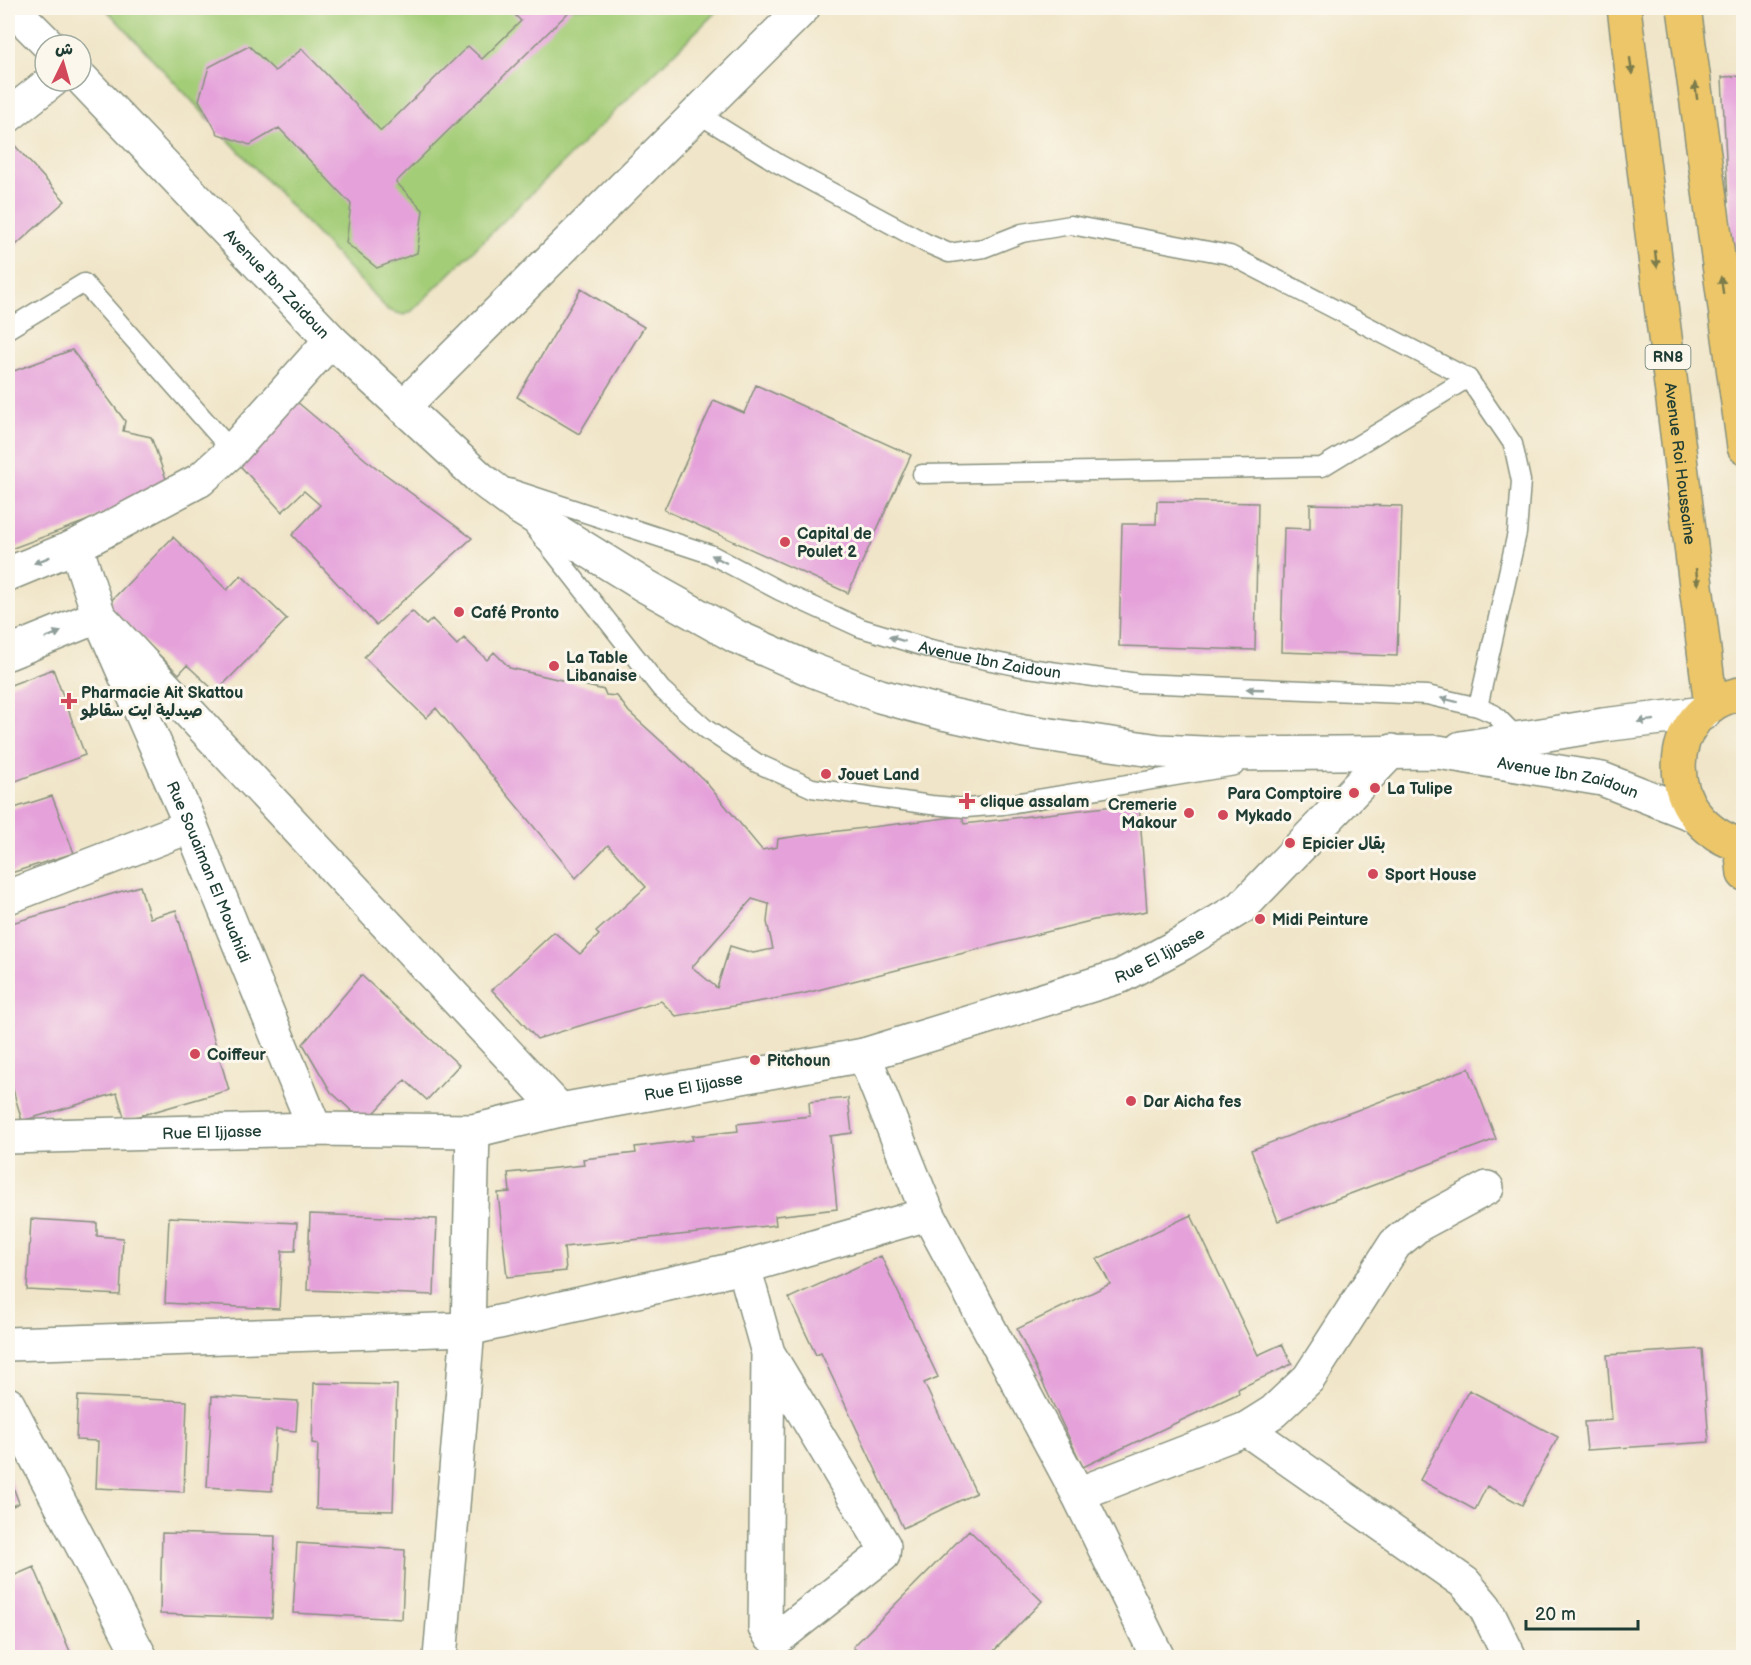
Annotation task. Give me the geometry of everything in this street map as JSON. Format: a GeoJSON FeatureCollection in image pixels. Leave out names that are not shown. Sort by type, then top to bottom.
{"type":"FeatureCollection","features":[{"type":"Feature","properties":{"kind":"main road","name":"Avenue Roi Houssaine"},"geometry":{"type":"LineString","coordinates":[[1624,8],[1708,709]]}},
{"type":"Feature","properties":{"kind":"main road"},"geometry":{"type":"LineString","coordinates":[[1684,8],[1743,447]]}},
{"type":"Feature","properties":{"kind":"main road"},"geometry":{"type":"LineString","coordinates":[[1743,693],[1731,696],[1708,709],[1686,737],[1678,767],[1684,798],[1694,815],[1743,855]]}},
{"type":"Feature","properties":{"kind":"street"},"geometry":{"type":"LineString","coordinates":[[12,8],[37,33]]}},
{"type":"Feature","properties":{"kind":"street"},"geometry":{"type":"LineString","coordinates":[[403,407],[803,8]]}},
{"type":"Feature","properties":{"kind":"street","name":"Avenue Ibn Zaidoun"},"geometry":{"type":"LineString","coordinates":[[93,91],[331,340],[481,479],[518,507],[642,584],[737,637],[812,670],[880,696],[947,714],[1096,743],[1159,751],[1303,754],[1438,752],[1602,779],[1694,815]]}},
{"type":"Feature","properties":{"kind":"street"},"geometry":{"type":"LineString","coordinates":[[8,116],[36,93]]}},
{"type":"Feature","properties":{"kind":"street"},"geometry":{"type":"LineString","coordinates":[[8,574],[76,546],[200,480],[232,451],[331,340]]}},
{"type":"Feature","properties":{"kind":"street","name":"Rue Souaiman El Mouahidi"},"geometry":{"type":"LineString","coordinates":[[76,546],[99,616],[190,826],[315,1129]]}},
{"type":"Feature","properties":{"kind":"street"},"geometry":{"type":"LineString","coordinates":[[8,653],[99,616],[560,1110]]}},
{"type":"Feature","properties":{"kind":"street","name":"Avenue Ibn Zaidoun"},"geometry":{"type":"LineString","coordinates":[[1438,752],[1517,737],[1708,709]]}},
{"type":"Feature","properties":{"kind":"street","name":"Rue El Ijjasse"},"geometry":{"type":"LineString","coordinates":[[8,1137],[315,1129],[473,1131],[560,1110],[864,1055],[1120,976],[1183,943],[1242,907],[1392,752]]}},
{"type":"Feature","properties":{"kind":"street"},"geometry":{"type":"LineString","coordinates":[[8,897],[190,826]]}},
{"type":"Feature","properties":{"kind":"street"},"geometry":{"type":"LineString","coordinates":[[864,1055],[928,1214],[1078,1494],[1158,1658]]}},
{"type":"Feature","properties":{"kind":"street"},"geometry":{"type":"LineString","coordinates":[[440,1658],[468,1329],[473,1131]]}},
{"type":"Feature","properties":{"kind":"street"},"geometry":{"type":"LineString","coordinates":[[1078,1494],[1246,1429],[1273,1412],[1309,1378],[1395,1244],[1418,1225],[1487,1188]]}},
{"type":"Feature","properties":{"kind":"street"},"geometry":{"type":"LineString","coordinates":[[8,1344],[468,1329],[744,1267],[928,1214]]}},
{"type":"Feature","properties":{"kind":"street"},"geometry":{"type":"LineString","coordinates":[[744,1267],[768,1353],[884,1546],[883,1555],[779,1638],[770,1635],[765,1628],[768,1353]]}},
{"type":"Feature","properties":{"kind":"street"},"geometry":{"type":"LineString","coordinates":[[8,1404],[141,1658]]}},
{"type":"Feature","properties":{"kind":"street"},"geometry":{"type":"LineString","coordinates":[[1246,1429],[1465,1583],[1485,1607],[1510,1658]]}},
{"type":"Feature","properties":{"kind":"lane"},"geometry":{"type":"LineString","coordinates":[[697,113],[779,164],[926,243],[949,253],[984,248],[1022,233],[1071,225],[1230,255],[1468,378],[1513,444],[1521,481],[1517,533],[1478,707]]}},
{"type":"Feature","properties":{"kind":"lane"},"geometry":{"type":"LineString","coordinates":[[8,329],[84,283],[232,451]]}},
{"type":"Feature","properties":{"kind":"lane"},"geometry":{"type":"LineString","coordinates":[[922,474],[1322,467],[1468,378]]}},
{"type":"Feature","properties":{"kind":"lane","name":"Avenue Ibn Zaidoun"},"geometry":{"type":"LineString","coordinates":[[481,479],[710,554],[780,591],[861,628],[931,649],[1021,667],[1138,683],[1427,694],[1478,707],[1494,714],[1517,737]]}},
{"type":"Feature","properties":{"kind":"lane"},"geometry":{"type":"LineString","coordinates":[[518,507],[661,689],[706,729],[757,763],[812,788],[966,808],[1003,805],[1303,754]]}},
{"type":"Feature","properties":{"kind":"green space"},"geometry":{"type":"Polygon","coordinates":[[[105,8],[720,8],[412,311],[404,315],[388,310],[105,8]]]}},
{"type":"Feature","properties":{"kind":"building"},"geometry":{"type":"Polygon","coordinates":[[[508,8],[573,8],[396,182],[423,210],[417,253],[377,268],[346,243],[351,204],[279,128],[250,145],[218,134],[199,100],[209,67],[249,46],[275,71],[302,49],[381,131],[468,46],[482,59],[521,21],[508,8]]]}},
{"type":"Feature","properties":{"kind":"building"},"geometry":{"type":"Polygon","coordinates":[[[1744,76],[1744,366],[1736,366],[1722,77],[1744,76]]]}},
{"type":"Feature","properties":{"kind":"building"},"geometry":{"type":"Polygon","coordinates":[[[8,138],[65,201],[8,252],[8,138]]]}},
{"type":"Feature","properties":{"kind":"building"},"geometry":{"type":"Polygon","coordinates":[[[581,289],[644,327],[579,434],[517,397],[581,289]]]}},
{"type":"Feature","properties":{"kind":"building"},"geometry":{"type":"Polygon","coordinates":[[[72,350],[125,421],[123,431],[151,437],[170,490],[8,550],[8,373],[72,350]]]}},
{"type":"Feature","properties":{"kind":"building"},"geometry":{"type":"Polygon","coordinates":[[[756,385],[911,455],[848,593],[664,510],[714,400],[744,413],[756,385]]]}},
{"type":"Feature","properties":{"kind":"building"},"geometry":{"type":"Polygon","coordinates":[[[296,401],[366,460],[472,538],[376,625],[292,535],[320,505],[304,491],[282,512],[234,459],[296,401]]]}},
{"type":"Feature","properties":{"kind":"building"},"geometry":{"type":"Polygon","coordinates":[[[1157,501],[1258,503],[1255,650],[1119,646],[1122,524],[1156,524],[1157,501]]]}},
{"type":"Feature","properties":{"kind":"building"},"geometry":{"type":"Polygon","coordinates":[[[1310,504],[1402,506],[1397,656],[1281,652],[1284,528],[1310,529],[1310,504]]]}},
{"type":"Feature","properties":{"kind":"building"},"geometry":{"type":"Polygon","coordinates":[[[173,537],[227,590],[241,575],[287,619],[216,692],[187,665],[179,674],[107,605],[173,537]]]}},
{"type":"Feature","properties":{"kind":"building"},"geometry":{"type":"Polygon","coordinates":[[[412,611],[426,625],[432,619],[457,645],[464,638],[487,660],[494,652],[510,668],[604,690],[606,695],[617,696],[629,712],[704,780],[762,850],[777,847],[778,839],[798,836],[962,816],[964,824],[1139,803],[1147,911],[1094,920],[802,994],[676,1016],[661,1001],[537,1039],[492,990],[554,932],[580,954],[599,935],[596,932],[646,887],[608,845],[576,878],[436,708],[426,718],[364,657],[412,611]],[[752,899],[692,967],[717,988],[730,946],[753,953],[773,949],[767,922],[769,904],[752,899]]]}},
{"type":"Feature","properties":{"kind":"building"},"geometry":{"type":"Polygon","coordinates":[[[53,669],[85,755],[8,784],[8,686],[53,669]]]}},
{"type":"Feature","properties":{"kind":"building"},"geometry":{"type":"Polygon","coordinates":[[[52,796],[74,853],[8,874],[8,810],[52,796]]]}},
{"type":"Feature","properties":{"kind":"building"},"geometry":{"type":"Polygon","coordinates":[[[140,886],[150,918],[176,910],[229,1090],[125,1120],[117,1093],[22,1121],[8,1072],[8,924],[140,886]]]}},
{"type":"Feature","properties":{"kind":"building"},"geometry":{"type":"Polygon","coordinates":[[[361,975],[459,1065],[427,1100],[405,1080],[365,1123],[331,1092],[303,1044],[361,975]]]}},
{"type":"Feature","properties":{"kind":"building"},"geometry":{"type":"Polygon","coordinates":[[[1469,1068],[1496,1139],[1278,1221],[1251,1150],[1469,1068]]]}},
{"type":"Feature","properties":{"kind":"building"},"geometry":{"type":"Polygon","coordinates":[[[848,1098],[852,1133],[830,1136],[837,1209],[775,1216],[776,1225],[564,1247],[566,1271],[507,1277],[498,1193],[510,1192],[508,1173],[584,1165],[583,1159],[636,1153],[635,1147],[693,1140],[692,1136],[738,1131],[737,1124],[810,1116],[809,1102],[848,1098]]]}},
{"type":"Feature","properties":{"kind":"building"},"geometry":{"type":"Polygon","coordinates":[[[310,1214],[437,1219],[434,1295],[307,1290],[310,1214]]]}},
{"type":"Feature","properties":{"kind":"building"},"geometry":{"type":"Polygon","coordinates":[[[1191,1215],[1258,1355],[1282,1344],[1292,1364],[1238,1389],[1239,1393],[1083,1467],[1017,1329],[1110,1284],[1097,1259],[1191,1215]]]}},
{"type":"Feature","properties":{"kind":"building"},"geometry":{"type":"Polygon","coordinates":[[[169,1217],[297,1223],[295,1251],[282,1251],[279,1309],[165,1303],[169,1217]]]}},
{"type":"Feature","properties":{"kind":"building"},"geometry":{"type":"Polygon","coordinates":[[[31,1219],[97,1223],[97,1236],[123,1238],[120,1295],[27,1290],[31,1219]]]}},
{"type":"Feature","properties":{"kind":"building"},"geometry":{"type":"Polygon","coordinates":[[[881,1256],[938,1377],[924,1383],[976,1493],[903,1528],[821,1353],[816,1355],[789,1298],[881,1256]]]}},
{"type":"Feature","properties":{"kind":"building"},"geometry":{"type":"Polygon","coordinates":[[[1702,1349],[1709,1442],[1587,1450],[1584,1422],[1612,1420],[1607,1355],[1702,1349]]]}},
{"type":"Feature","properties":{"kind":"building"},"geometry":{"type":"Polygon","coordinates":[[[314,1383],[397,1385],[393,1511],[316,1509],[318,1444],[312,1443],[314,1383]]]}},
{"type":"Feature","properties":{"kind":"building"},"geometry":{"type":"Polygon","coordinates":[[[1469,1390],[1558,1437],[1522,1505],[1487,1486],[1475,1510],[1420,1480],[1469,1390]]]}},
{"type":"Feature","properties":{"kind":"building"},"geometry":{"type":"Polygon","coordinates":[[[78,1396],[187,1401],[184,1492],[96,1488],[98,1441],[76,1440],[78,1396]]]}},
{"type":"Feature","properties":{"kind":"building"},"geometry":{"type":"Polygon","coordinates":[[[212,1396],[298,1401],[296,1431],[276,1429],[272,1491],[207,1487],[212,1396]]]}},
{"type":"Feature","properties":{"kind":"building"},"geometry":{"type":"Polygon","coordinates":[[[8,1473],[19,1503],[8,1508],[8,1473]]]}},
{"type":"Feature","properties":{"kind":"building"},"geometry":{"type":"Polygon","coordinates":[[[969,1530],[1042,1601],[987,1658],[864,1658],[853,1647],[969,1530]]]}},
{"type":"Feature","properties":{"kind":"building"},"geometry":{"type":"Polygon","coordinates":[[[162,1533],[275,1536],[272,1618],[160,1614],[162,1533]]]}},
{"type":"Feature","properties":{"kind":"building"},"geometry":{"type":"Polygon","coordinates":[[[297,1543],[405,1550],[402,1619],[293,1613],[297,1543]]]}},
{"type":"Feature","properties":{"kind":"building"},"geometry":{"type":"Polygon","coordinates":[[[34,1567],[72,1656],[69,1658],[8,1658],[8,1578],[34,1567]]]}},
{"type":"Feature","properties":{"kind":"place","name":"Capital de Poulet 2"},"geometry":{"type":"Point","coordinates":[785,542]}},
{"type":"Feature","properties":{"kind":"place","name":"Café Pronto"},"geometry":{"type":"Point","coordinates":[459,612]}},
{"type":"Feature","properties":{"kind":"place","name":"La Table Libanaise"},"geometry":{"type":"Point","coordinates":[554,666]}},
{"type":"Feature","properties":{"kind":"place","name":"Pharmacie Ait Skattou صيدلية ايت سقاطو"},"geometry":{"type":"Point","coordinates":[69,701]}},
{"type":"Feature","properties":{"kind":"place","name":"Jouet Land"},"geometry":{"type":"Point","coordinates":[826,774]}},
{"type":"Feature","properties":{"kind":"place","name":"La Tulipe"},"geometry":{"type":"Point","coordinates":[1375,788]}},
{"type":"Feature","properties":{"kind":"place","name":"Para Comptoire"},"geometry":{"type":"Point","coordinates":[1354,793]}},
{"type":"Feature","properties":{"kind":"place","name":"clique assalam"},"geometry":{"type":"Point","coordinates":[967,801]}},
{"type":"Feature","properties":{"kind":"place","name":"Cremerie Makour"},"geometry":{"type":"Point","coordinates":[1189,813]}},
{"type":"Feature","properties":{"kind":"place","name":"Mykado"},"geometry":{"type":"Point","coordinates":[1223,815]}},
{"type":"Feature","properties":{"kind":"place","name":"Epicier بقال"},"geometry":{"type":"Point","coordinates":[1290,843]}},
{"type":"Feature","properties":{"kind":"place","name":"Sport House"},"geometry":{"type":"Point","coordinates":[1373,874]}},
{"type":"Feature","properties":{"kind":"place","name":"Midi Peinture"},"geometry":{"type":"Point","coordinates":[1260,919]}},
{"type":"Feature","properties":{"kind":"place","name":"Coiffeur"},"geometry":{"type":"Point","coordinates":[195,1054]}},
{"type":"Feature","properties":{"kind":"place","name":"Pitchoun"},"geometry":{"type":"Point","coordinates":[755,1060]}},
{"type":"Feature","properties":{"kind":"place","name":"Dar Aicha fes"},"geometry":{"type":"Point","coordinates":[1131,1101]}}]}
